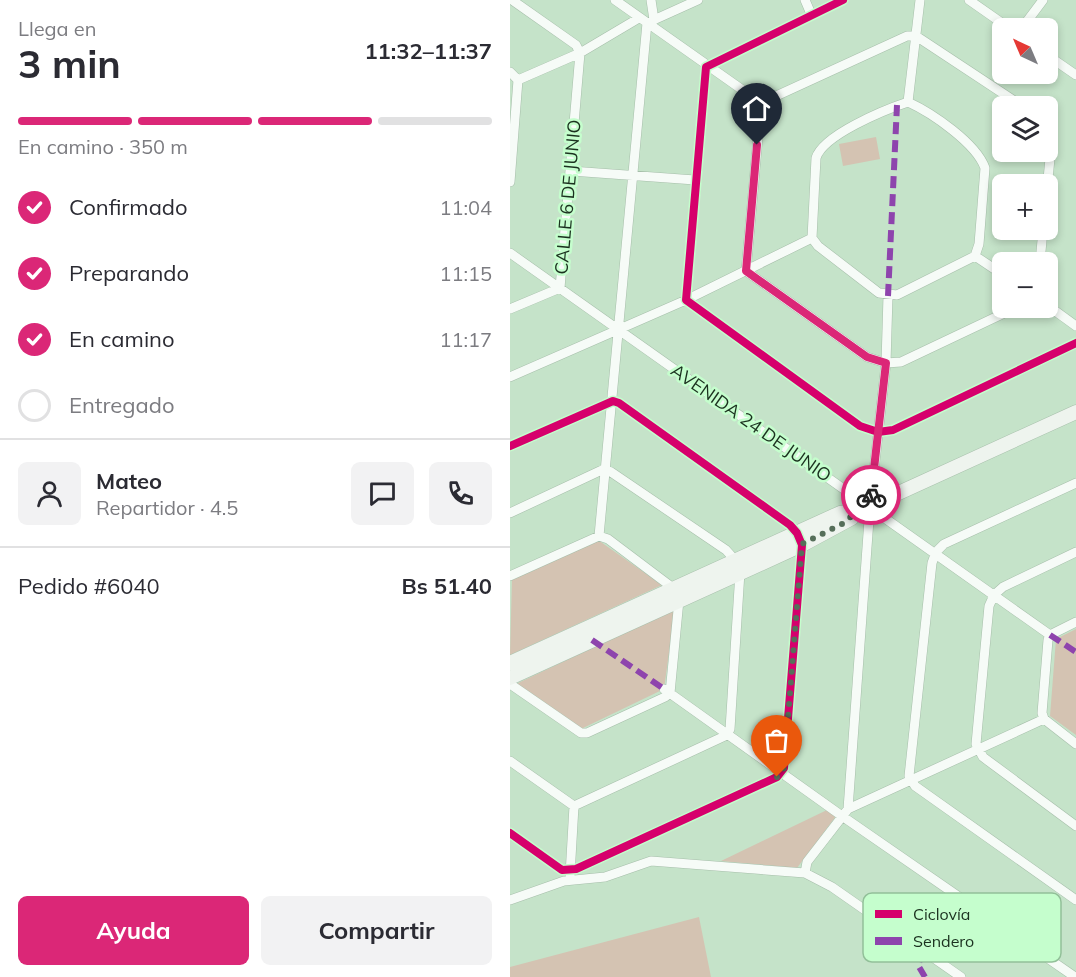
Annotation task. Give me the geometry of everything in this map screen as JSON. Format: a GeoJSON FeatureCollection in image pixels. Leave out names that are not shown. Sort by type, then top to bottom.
{"type":"FeatureCollection","features":[{"type":"Feature","properties":{"kind":"street"},"geometry":{"type":"LineString","coordinates":[[512,0],[576,45],[580,53]]}},
{"type":"Feature","properties":{"kind":"street"},"geometry":{"type":"LineString","coordinates":[[615,0],[761,104]]}},
{"type":"Feature","properties":{"kind":"street"},"geometry":{"type":"LineString","coordinates":[[598,536],[613,401],[646,20],[651,0]]}},
{"type":"Feature","properties":{"kind":"street"},"geometry":{"type":"LineString","coordinates":[[518,80],[580,53],[646,20],[698,0]]}},
{"type":"Feature","properties":{"kind":"street"},"geometry":{"type":"LineString","coordinates":[[805,0],[811,14]]}},
{"type":"Feature","properties":{"kind":"street"},"geometry":{"type":"LineString","coordinates":[[706,67],[843,0]]}},
{"type":"Feature","properties":{"kind":"street"},"geometry":{"type":"LineString","coordinates":[[908,102],[920,0]]}},
{"type":"Feature","properties":{"kind":"street"},"geometry":{"type":"LineString","coordinates":[[969,0],[995,18]]}},
{"type":"Feature","properties":{"kind":"street"},"geometry":{"type":"LineString","coordinates":[[1030,18],[1043,0]]}},
{"type":"Feature","properties":{"kind":"street"},"geometry":{"type":"LineString","coordinates":[[761,104],[907,36],[916,36],[1007,96]]}},
{"type":"Feature","properties":{"kind":"street","name":"CALLE 6 DE JUNIO"},"geometry":{"type":"LineString","coordinates":[[510,309],[560,288],[580,53]]}},
{"type":"Feature","properties":{"kind":"street"},"geometry":{"type":"LineString","coordinates":[[1058,63],[1076,75]]}},
{"type":"Feature","properties":{"kind":"street"},"geometry":{"type":"LineString","coordinates":[[686,300],[706,67]]}},
{"type":"Feature","properties":{"kind":"street"},"geometry":{"type":"LineString","coordinates":[[510,72],[518,80],[510,182]]}},
{"type":"Feature","properties":{"kind":"street"},"geometry":{"type":"LineString","coordinates":[[908,102],[963,139],[982,159],[985,168],[979,244],[975,256],[897,295],[888,296],[879,293],[818,246],[812,238],[818,150],[831,138],[908,102]]}},
{"type":"Feature","properties":{"kind":"street"},"geometry":{"type":"LineString","coordinates":[[746,271],[761,104]]}},
{"type":"Feature","properties":{"kind":"street"},"geometry":{"type":"LineString","coordinates":[[570,171],[695,180]]}},
{"type":"Feature","properties":{"kind":"street"},"geometry":{"type":"LineString","coordinates":[[510,377],[686,300],[812,238]]}},
{"type":"Feature","properties":{"kind":"street","name":"AVENIDA 24 DE JUNIO"},"geometry":{"type":"LineString","coordinates":[[510,253],[864,508],[936,552],[1050,635]]}},
{"type":"Feature","properties":{"kind":"street"},"geometry":{"type":"LineString","coordinates":[[975,256],[992,267]]}},
{"type":"Feature","properties":{"kind":"street"},"geometry":{"type":"LineString","coordinates":[[746,271],[867,357],[886,363],[901,362],[994,318]]}},
{"type":"Feature","properties":{"kind":"street"},"geometry":{"type":"LineString","coordinates":[[845,813],[864,508],[878,432],[886,363],[888,296]]}},
{"type":"Feature","properties":{"kind":"street"},"geometry":{"type":"LineString","coordinates":[[686,300],[860,426],[878,432],[893,430],[1076,343]]}},
{"type":"Feature","properties":{"kind":"street"},"geometry":{"type":"LineString","coordinates":[[1058,312],[1076,326]]}},
{"type":"Feature","properties":{"kind":"street"},"geometry":{"type":"LineString","coordinates":[[510,446],[613,401]]}},
{"type":"Feature","properties":{"kind":"street"},"geometry":{"type":"LineString","coordinates":[[613,401],[719,474],[800,539]]}},
{"type":"Feature","properties":{"kind":"street"},"geometry":{"type":"LineString","coordinates":[[510,663],[676,594],[800,539],[844,523],[864,508],[1076,412]]}},
{"type":"Feature","properties":{"kind":"street"},"geometry":{"type":"LineString","coordinates":[[510,513],[604,469],[726,550],[738,566],[730,729],[727,735],[574,806]]}},
{"type":"Feature","properties":{"kind":"street"},"geometry":{"type":"LineString","coordinates":[[1076,483],[944,544],[936,552],[932,562],[909,776],[911,782],[1076,900]]}},
{"type":"Feature","properties":{"kind":"street"},"geometry":{"type":"LineString","coordinates":[[510,576],[598,536],[608,539],[676,594]]}},
{"type":"Feature","properties":{"kind":"street"},"geometry":{"type":"LineString","coordinates":[[510,900],[777,777],[781,773],[784,768],[795,656],[800,539]]}},
{"type":"Feature","properties":{"kind":"street"},"geometry":{"type":"LineString","coordinates":[[1076,552],[1003,587],[994,595],[988,606],[977,750],[983,757],[1076,826]]}},
{"type":"Feature","properties":{"kind":"street"},"geometry":{"type":"LineString","coordinates":[[510,678],[676,594]]}},
{"type":"Feature","properties":{"kind":"street"},"geometry":{"type":"LineString","coordinates":[[667,691],[676,594]]}},
{"type":"Feature","properties":{"kind":"street"},"geometry":{"type":"LineString","coordinates":[[1044,719],[1050,635],[1076,622]]}},
{"type":"Feature","properties":{"kind":"street"},"geometry":{"type":"LineString","coordinates":[[510,684],[581,733],[587,733],[667,691]]}},
{"type":"Feature","properties":{"kind":"street"},"geometry":{"type":"LineString","coordinates":[[667,691],[781,773],[845,813],[957,893]]}},
{"type":"Feature","properties":{"kind":"street"},"geometry":{"type":"LineString","coordinates":[[805,873],[807,862],[845,813],[1044,719]]}},
{"type":"Feature","properties":{"kind":"street"},"geometry":{"type":"LineString","coordinates":[[1044,719],[1076,744]]}},
{"type":"Feature","properties":{"kind":"street"},"geometry":{"type":"LineString","coordinates":[[510,761],[574,806]]}},
{"type":"Feature","properties":{"kind":"street"},"geometry":{"type":"LineString","coordinates":[[569,874],[574,806]]}},
{"type":"Feature","properties":{"kind":"street"},"geometry":{"type":"LineString","coordinates":[[510,833],[562,870],[588,880],[605,877],[651,861],[805,873],[832,887],[863,909]]}},
{"type":"Feature","properties":{"kind":"street"},"geometry":{"type":"LineString","coordinates":[[940,962],[961,977]]}},
{"type":"Feature","properties":{"kind":"street"},"geometry":{"type":"LineString","coordinates":[[1054,962],[1075,977]]}},
{"type":"Feature","properties":{"kind":"shaded area"},"geometry":{"type":"Polygon","coordinates":[[[876,137],[880,159],[843,166],[839,144],[876,137]]]}},
{"type":"Feature","properties":{"kind":"shaded area"},"geometry":{"type":"Polygon","coordinates":[[[598,540],[662,585],[510,655],[512,578],[598,540]]]}},
{"type":"Feature","properties":{"kind":"shaded area"},"geometry":{"type":"Polygon","coordinates":[[[675,609],[664,689],[581,729],[516,684],[675,609]]]}},
{"type":"Feature","properties":{"kind":"shaded area"},"geometry":{"type":"Polygon","coordinates":[[[1076,629],[1076,735],[1050,716],[1056,639],[1076,629]]]}},
{"type":"Feature","properties":{"kind":"shaded area"},"geometry":{"type":"Polygon","coordinates":[[[827,810],[836,816],[819,839],[821,844],[812,848],[797,868],[721,861],[827,810]]]}},
{"type":"Feature","properties":{"kind":"shaded area"},"geometry":{"type":"Polygon","coordinates":[[[699,917],[711,977],[510,977],[510,967],[699,917]]]}},
{"type":"Feature","properties":{"kind":"marked path"},"geometry":{"type":"LineString","coordinates":[[888,296],[897,105]]}},
{"type":"Feature","properties":{"kind":"marked path"},"geometry":{"type":"LineString","coordinates":[[1050,635],[1076,652]]}},
{"type":"Feature","properties":{"kind":"marked path"},"geometry":{"type":"LineString","coordinates":[[592,640],[664,689]]}},
{"type":"Feature","properties":{"kind":"marked path"},"geometry":{"type":"LineString","coordinates":[[919,962],[918,965],[925,977]]}},
{"type":"Feature","properties":{"kind":"cycle path"},"geometry":{"type":"LineString","coordinates":[[843,0],[706,67],[686,300],[860,426],[878,432],[893,430],[1076,343]]}},
{"type":"Feature","properties":{"kind":"cycle path"},"geometry":{"type":"LineString","coordinates":[[510,446],[613,401],[619,403],[790,525],[797,533],[802,545],[784,768],[777,777],[576,869],[562,870],[510,833]]}},
{"type":"Feature","properties":{"kind":"way so far"},"geometry":{"type":"LineString","coordinates":[[777,777],[784,768],[795,656],[802,544],[844,523],[857,511],[870,506],[871,495]]}},
{"type":"Feature","properties":{"kind":"route"},"geometry":{"type":"LineString","coordinates":[[757,145],[746,271],[867,357],[886,363],[871,495]]}}]}
